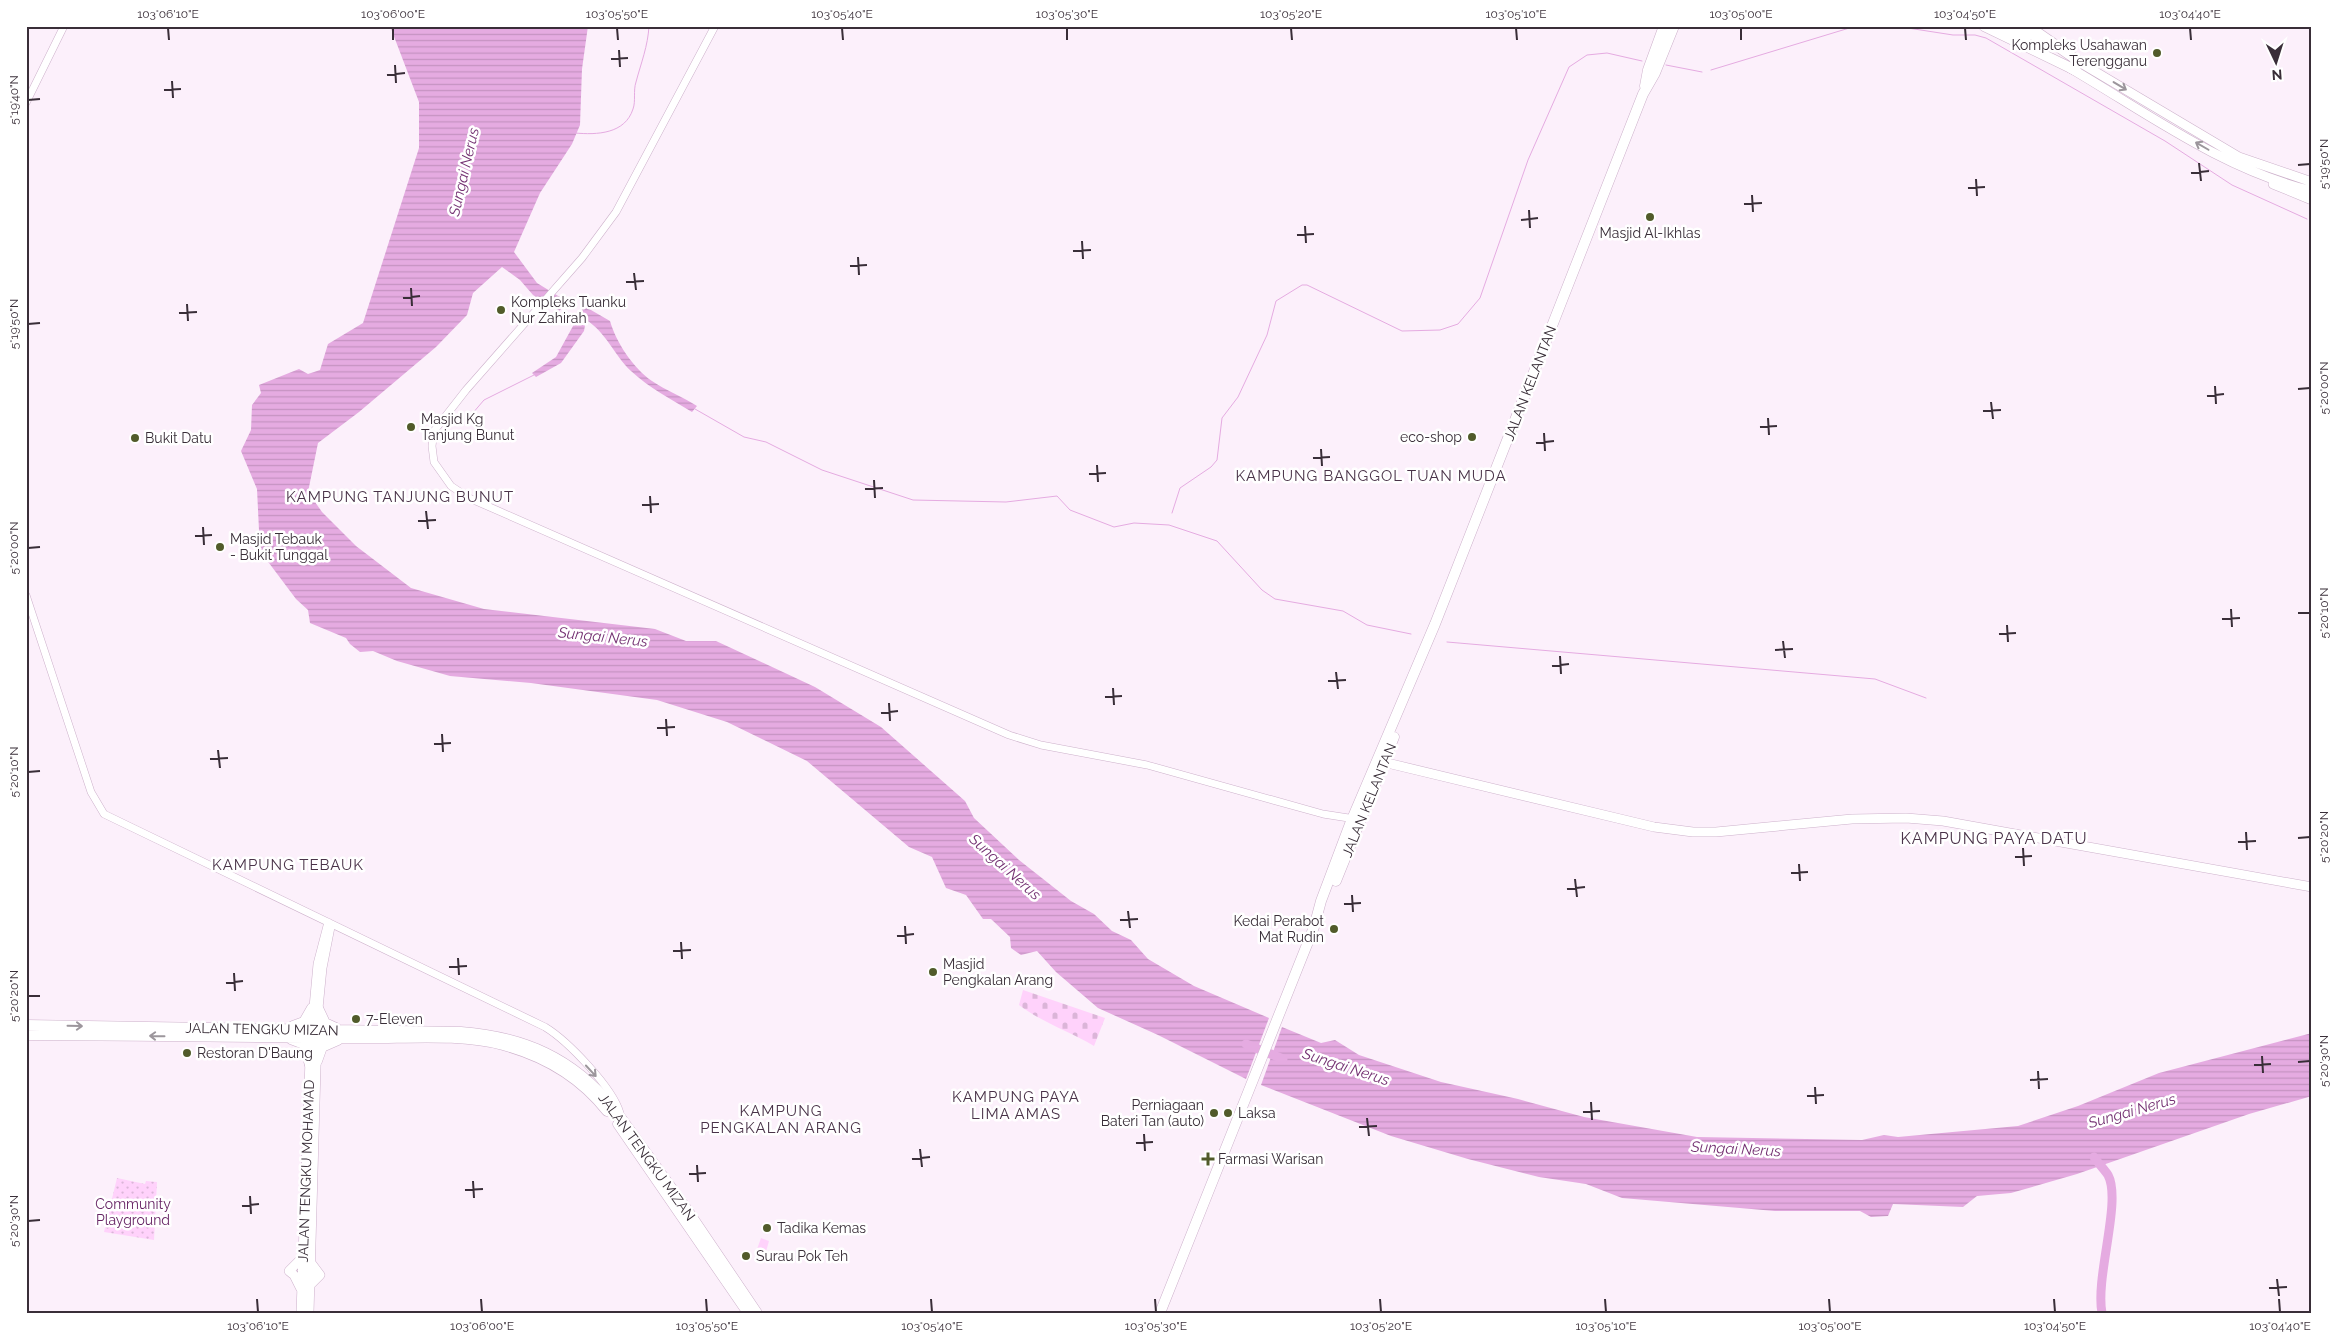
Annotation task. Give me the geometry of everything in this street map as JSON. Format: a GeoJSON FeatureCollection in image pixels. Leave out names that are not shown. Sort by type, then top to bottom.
{"type":"FeatureCollection","features":[{"type":"Feature","properties":{"kind":"highway","name":"JALAN KELANTAN"},"geometry":{"type":"LineString","coordinates":[[1643,94],[1648,70],[1664,26]]}},
{"type":"Feature","properties":{"kind":"highway","name":"JALAN KELANTAN"},"geometry":{"type":"LineString","coordinates":[[1160,1313],[1315,925],[1320,917],[1354,822],[1416,672],[1643,94],[1655,73],[1674,26]]}},
{"type":"Feature","properties":{"kind":"highway"},"geometry":{"type":"LineString","coordinates":[[1984,26],[2077,66]]}},
{"type":"Feature","properties":{"kind":"highway"},"geometry":{"type":"LineString","coordinates":[[2028,26],[2077,66]]}},
{"type":"Feature","properties":{"kind":"highway"},"geometry":{"type":"LineString","coordinates":[[277,1032],[300,1025],[307,1020],[315,1008],[325,1023],[348,1034]]}},
{"type":"Feature","properties":{"kind":"highway","name":"JALAN TENGKU MIZAN"},"geometry":{"type":"LineString","coordinates":[[26,1025],[348,1034],[482,1041],[521,1050],[546,1061],[573,1077],[590,1092],[620,1127],[748,1313]]}},
{"type":"Feature","properties":{"kind":"highway"},"geometry":{"type":"LineString","coordinates":[[277,1032],[302,1042],[313,1063]]}},
{"type":"Feature","properties":{"kind":"highway","name":"JALAN TENGKU MIZAN"},"geometry":{"type":"LineString","coordinates":[[26,1035],[277,1032]]}},
{"type":"Feature","properties":{"kind":"highway","name":"JALAN TENGKU MIZAN"},"geometry":{"type":"LineString","coordinates":[[348,1034],[461,1032],[484,1034],[518,1041],[540,1049],[576,1070],[600,1091],[622,1118],[757,1313]]}},
{"type":"Feature","properties":{"kind":"highway"},"geometry":{"type":"LineString","coordinates":[[313,1063],[324,1045],[348,1034]]}},
{"type":"Feature","properties":{"kind":"main road"},"geometry":{"type":"LineString","coordinates":[[2000,26],[2077,66],[2234,154],[2297,178],[2312,181]]}},
{"type":"Feature","properties":{"kind":"main road"},"geometry":{"type":"LineString","coordinates":[[2017,26],[2223,158],[2273,184],[2312,200]]}},
{"type":"Feature","properties":{"kind":"main road"},"geometry":{"type":"LineString","coordinates":[[2223,158],[2276,180],[2312,191]]}},
{"type":"Feature","properties":{"kind":"main road"},"geometry":{"type":"LineString","coordinates":[[1380,761],[1637,824],[1663,828],[1716,832],[1852,819],[1906,818],[1943,821],[2312,887]]}},
{"type":"Feature","properties":{"kind":"main road","name":"JALAN TENGKU MOHAMAD"},"geometry":{"type":"LineString","coordinates":[[301,1313],[314,1033]]}},
{"type":"Feature","properties":{"kind":"main road","name":"JALAN TENGKU MOHAMAD"},"geometry":{"type":"LineString","coordinates":[[309,1313],[310,1285],[320,1275],[311,1263],[313,1063]]}},
{"type":"Feature","properties":{"kind":"main road"},"geometry":{"type":"LineString","coordinates":[[302,1291],[297,1280],[289,1271],[303,1257]]}},
{"type":"Feature","properties":{"kind":"street"},"geometry":{"type":"LineString","coordinates":[[26,103],[64,26]]}},
{"type":"Feature","properties":{"kind":"street"},"geometry":{"type":"LineString","coordinates":[[715,26],[616,212],[582,258],[466,390],[434,431],[432,446],[434,462],[451,486],[469,498],[1009,735],[1041,745],[1147,765],[1354,822]]}},
{"type":"Feature","properties":{"kind":"street"},"geometry":{"type":"LineString","coordinates":[[26,595],[91,792],[104,814],[545,1027],[558,1035],[610,1091],[618,1104],[622,1118]]}},
{"type":"Feature","properties":{"kind":"street"},"geometry":{"type":"LineString","coordinates":[[319,918],[326,937]]}},
{"type":"Feature","properties":{"kind":"street"},"geometry":{"type":"LineString","coordinates":[[314,1033],[317,964],[330,923]]}},
{"type":"Feature","properties":{"kind":"street"},"geometry":{"type":"LineString","coordinates":[[326,937],[344,930]]}},
{"type":"Feature","properties":{"kind":"green space"},"geometry":{"type":"Polygon","coordinates":[[[1023,990],[1105,1018],[1094,1046],[1019,1005],[1023,990]]]}},
{"type":"Feature","properties":{"kind":"green space","name":"Community Playground"},"geometry":{"type":"Polygon","coordinates":[[[117,1178],[145,1184],[146,1181],[157,1182],[154,1240],[104,1232],[117,1178]]]}},
{"type":"Feature","properties":{"kind":"green space"},"geometry":{"type":"Polygon","coordinates":[[[761,1238],[769,1241],[765,1255],[756,1252],[761,1238]]]}},
{"type":"Feature","properties":{"kind":"water"},"geometry":{"type":"Polygon","coordinates":[[[390,26],[588,26],[582,69],[580,125],[572,144],[540,193],[514,252],[537,283],[568,302],[559,311],[533,295],[520,280],[502,267],[473,293],[467,315],[436,347],[359,412],[318,443],[308,492],[322,512],[356,546],[411,588],[484,609],[655,629],[686,641],[716,641],[815,687],[881,727],[965,801],[974,818],[1019,860],[1071,901],[1094,914],[1112,931],[1131,940],[1148,959],[1194,986],[1269,1018],[1246,1079],[1158,1035],[1098,1008],[1056,972],[1037,951],[1021,955],[1011,948],[1010,937],[991,919],[983,919],[966,895],[946,888],[932,857],[909,847],[807,761],[727,722],[657,700],[531,683],[450,676],[397,661],[373,651],[360,652],[346,638],[310,623],[308,610],[296,599],[260,551],[257,489],[241,451],[251,430],[252,405],[261,393],[259,385],[299,369],[308,374],[320,370],[328,344],[363,323],[419,148],[419,102],[390,26]]]}},
{"type":"Feature","properties":{"kind":"water"},"geometry":{"type":"Polygon","coordinates":[[[584,306],[610,321],[616,337],[626,354],[645,376],[697,406],[692,412],[645,383],[631,371],[605,337],[586,320],[584,331],[561,363],[536,377],[532,373],[556,357],[584,306]]]}},
{"type":"Feature","properties":{"kind":"water"},"geometry":{"type":"Polygon","coordinates":[[[1282,1027],[1321,1043],[1335,1040],[1359,1055],[1441,1082],[1518,1099],[1584,1117],[1697,1137],[1862,1140],[1884,1135],[1898,1137],[2018,1126],[2078,1106],[2159,1073],[2312,1033],[2312,1096],[2249,1114],[2077,1174],[2011,1193],[1977,1196],[1963,1207],[1893,1204],[1888,1216],[1871,1217],[1860,1211],[1775,1211],[1622,1198],[1586,1184],[1539,1177],[1468,1159],[1391,1136],[1261,1085],[1282,1027]]]}},
{"type":"Feature","properties":{"kind":"waterway"},"geometry":{"type":"LineString","coordinates":[[575,133],[592,134],[609,131],[624,124],[629,117],[634,106],[635,85],[646,47],[649,26]]}},
{"type":"Feature","properties":{"kind":"waterway"},"geometry":{"type":"LineString","coordinates":[[1711,70],[1856,26]]}},
{"type":"Feature","properties":{"kind":"waterway"},"geometry":{"type":"LineString","coordinates":[[1895,26],[1953,35],[1975,35],[1986,38],[2165,141],[2232,185],[2307,219]]}},
{"type":"Feature","properties":{"kind":"waterway"},"geometry":{"type":"LineString","coordinates":[[1172,513],[1180,488],[1211,467],[1217,460],[1222,418],[1238,397],[1267,335],[1276,301],[1302,285],[1307,285],[1402,331],[1440,330],[1458,324],[1480,298],[1528,160],[1569,67],[1587,55],[1607,53],[1642,61]]}},
{"type":"Feature","properties":{"kind":"waterway"},"geometry":{"type":"LineString","coordinates":[[1666,65],[1702,72]]}},
{"type":"Feature","properties":{"kind":"waterway"},"geometry":{"type":"LineString","coordinates":[[472,414],[484,400],[534,375]]}},
{"type":"Feature","properties":{"kind":"waterway"},"geometry":{"type":"LineString","coordinates":[[695,409],[744,437],[766,442],[822,470],[913,500],[1006,502],[1057,496],[1070,510],[1114,527],[1134,523],[1169,525],[1217,541],[1262,590],[1275,599],[1343,611],[1367,625],[1411,634]]}},
{"type":"Feature","properties":{"kind":"waterway"},"geometry":{"type":"LineString","coordinates":[[1447,642],[1875,679],[1926,698]]}},
{"type":"Feature","properties":{"kind":"waterway","name":"Sungai Nerus"},"geometry":{"type":"LineString","coordinates":[[1246,1044],[1283,1059]]}},
{"type":"Feature","properties":{"kind":"waterway"},"geometry":{"type":"LineString","coordinates":[[2094,1157],[2108,1175],[2112,1202],[2102,1280],[2102,1313]]}},
{"type":"Feature","properties":{"kind":"place","name":"Kompleks Usahawan Terengganu"},"geometry":{"type":"Point","coordinates":[2157,53]}},
{"type":"Feature","properties":{"kind":"place","name":"Masjid Al-Ikhlas"},"geometry":{"type":"Point","coordinates":[1650,217]}},
{"type":"Feature","properties":{"kind":"place","name":"Kompleks Tuanku Nur Zahirah"},"geometry":{"type":"Point","coordinates":[501,310]}},
{"type":"Feature","properties":{"kind":"place","name":"Masjid Kg Tanjung Bunut"},"geometry":{"type":"Point","coordinates":[411,427]}},
{"type":"Feature","properties":{"kind":"place","name":"eco-shop"},"geometry":{"type":"Point","coordinates":[1472,437]}},
{"type":"Feature","properties":{"kind":"place","name":"Bukit Datu"},"geometry":{"type":"Point","coordinates":[135,438]}},
{"type":"Feature","properties":{"kind":"place","name":"Masjid Tebauk - Bukit Tunggal"},"geometry":{"type":"Point","coordinates":[220,547]}},
{"type":"Feature","properties":{"kind":"place","name":"Kedai Perabot Mat Rudin"},"geometry":{"type":"Point","coordinates":[1334,929]}},
{"type":"Feature","properties":{"kind":"place","name":"Masjid Pengkalan Arang"},"geometry":{"type":"Point","coordinates":[933,972]}},
{"type":"Feature","properties":{"kind":"place","name":"7-Eleven"},"geometry":{"type":"Point","coordinates":[356,1019]}},
{"type":"Feature","properties":{"kind":"place","name":"Restoran D'Baung"},"geometry":{"type":"Point","coordinates":[187,1053]}},
{"type":"Feature","properties":{"kind":"place","name":"Perniagaan Bateri Tan (auto)"},"geometry":{"type":"Point","coordinates":[1214,1113]}},
{"type":"Feature","properties":{"kind":"place","name":"Laksa"},"geometry":{"type":"Point","coordinates":[1228,1113]}},
{"type":"Feature","properties":{"kind":"place","name":"Farmasi Warisan"},"geometry":{"type":"Point","coordinates":[1208,1159]}},
{"type":"Feature","properties":{"kind":"place","name":"Tadika Kemas"},"geometry":{"type":"Point","coordinates":[767,1228]}},
{"type":"Feature","properties":{"kind":"place","name":"Surau Pok Teh"},"geometry":{"type":"Point","coordinates":[746,1256]}},
{"type":"Feature","properties":{"kind":"district","name":"KAMPUNG BANGGOL TUAN MUDA"},"geometry":{"type":"Point","coordinates":[1371,476]}},
{"type":"Feature","properties":{"kind":"district","name":"KAMPUNG TANJUNG BUNUT"},"geometry":{"type":"Point","coordinates":[400,497]}},
{"type":"Feature","properties":{"kind":"district","name":"KAMPUNG PAYA DATU"},"geometry":{"type":"Point","coordinates":[1994,838]}},
{"type":"Feature","properties":{"kind":"district","name":"KAMPUNG TEBAUK"},"geometry":{"type":"Point","coordinates":[288,865]}},
{"type":"Feature","properties":{"kind":"district","name":"KAMPUNG PAYA LIMA AMAS"},"geometry":{"type":"Point","coordinates":[1016,1106]}},
{"type":"Feature","properties":{"kind":"district","name":"KAMPUNG PENGKALAN ARANG"},"geometry":{"type":"Point","coordinates":[781,1120]}}]}
